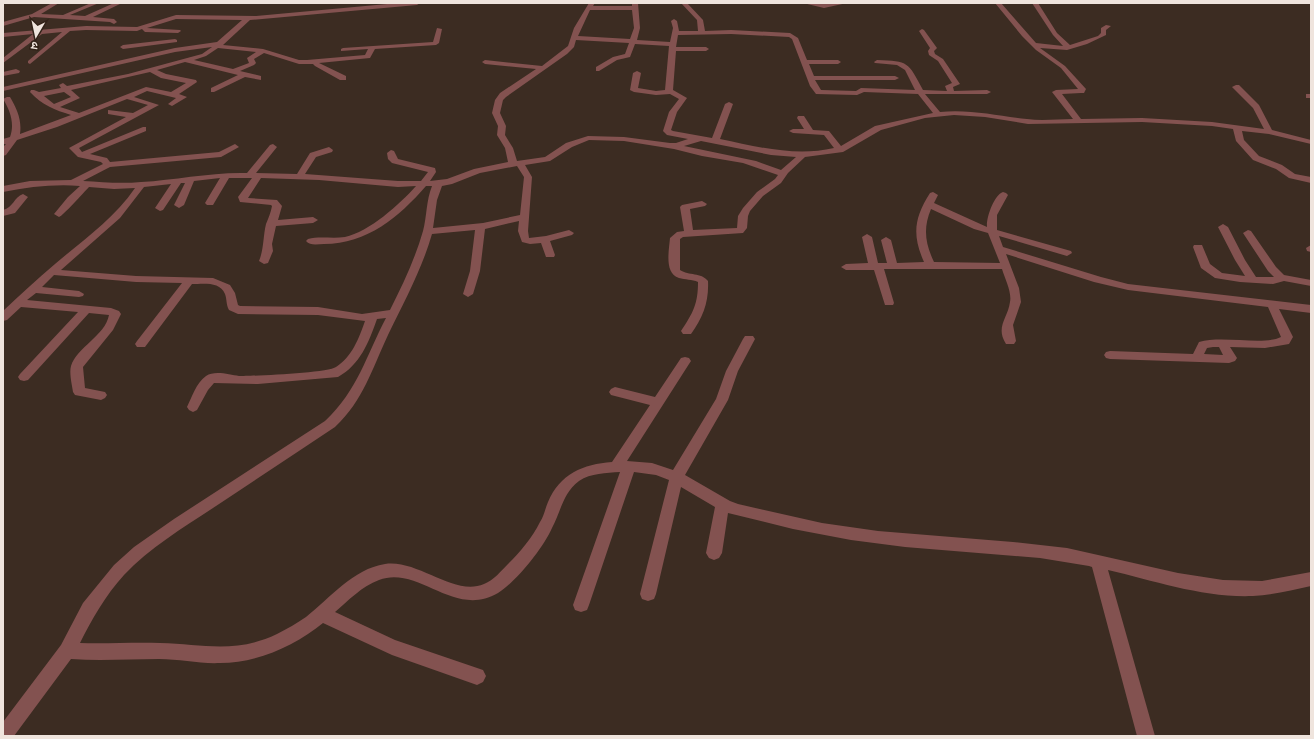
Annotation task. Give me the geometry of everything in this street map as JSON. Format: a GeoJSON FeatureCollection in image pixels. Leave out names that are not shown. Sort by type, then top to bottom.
{"type":"FeatureCollection","features":[{"type":"Feature","properties":{"kind":"street"},"geometry":{"type":"LineString","coordinates":[[3,24],[34,15],[56,3]]}},
{"type":"Feature","properties":{"kind":"street"},"geometry":{"type":"LineString","coordinates":[[65,16],[96,3]]}},
{"type":"Feature","properties":{"kind":"street"},"geometry":{"type":"LineString","coordinates":[[87,18],[119,3]]}},
{"type":"Feature","properties":{"kind":"street"},"geometry":{"type":"LineString","coordinates":[[137,29],[176,17],[248,18],[417,3]]}},
{"type":"Feature","properties":{"kind":"street"},"geometry":{"type":"LineString","coordinates":[[684,3],[700,20],[702,33]]}},
{"type":"Feature","properties":{"kind":"street"},"geometry":{"type":"LineString","coordinates":[[806,3],[819,6],[844,3]]}},
{"type":"Feature","properties":{"kind":"street"},"geometry":{"type":"LineString","coordinates":[[998,3],[1017,27],[1035,46],[1063,67],[1082,90],[1056,92],[1079,121]]}},
{"type":"Feature","properties":{"kind":"street"},"geometry":{"type":"LineString","coordinates":[[1036,3],[1055,34],[1068,48]]}},
{"type":"Feature","properties":{"kind":"street"},"geometry":{"type":"LineString","coordinates":[[569,233],[544,239],[530,241],[525,240],[523,231],[528,177],[516,164],[501,135],[502,128],[496,113],[500,97],[565,53],[571,47],[577,28],[590,5],[635,5],[637,28],[628,57],[616,57],[599,68]]}},
{"type":"Feature","properties":{"kind":"street"},"geometry":{"type":"LineString","coordinates":[[34,15],[65,16],[114,21],[106,27]]}},
{"type":"Feature","properties":{"kind":"street"},"geometry":{"type":"LineString","coordinates":[[37,95],[114,80],[204,55],[218,45],[248,18]]}},
{"type":"Feature","properties":{"kind":"street"},"geometry":{"type":"LineString","coordinates":[[670,92],[673,46],[676,28],[674,21]]}},
{"type":"Feature","properties":{"kind":"street"},"geometry":{"type":"LineString","coordinates":[[1035,46],[1068,48],[1100,37],[1104,34],[1103,29],[1108,26]]}},
{"type":"Feature","properties":{"kind":"street"},"geometry":{"type":"LineString","coordinates":[[3,35],[106,27],[178,31]]}},
{"type":"Feature","properties":{"kind":"street"},"geometry":{"type":"LineString","coordinates":[[30,62],[69,29]]}},
{"type":"Feature","properties":{"kind":"street"},"geometry":{"type":"LineString","coordinates":[[343,60],[344,47],[434,44],[436,43],[439,29]]}},
{"type":"Feature","properties":{"kind":"street"},"geometry":{"type":"LineString","coordinates":[[922,31],[934,48],[931,51],[932,55],[941,60],[956,84],[949,86],[951,92]]}},
{"type":"Feature","properties":{"kind":"street"},"geometry":{"type":"LineString","coordinates":[[3,61],[40,32]]}},
{"type":"Feature","properties":{"kind":"street"},"geometry":{"type":"LineString","coordinates":[[675,33],[731,32],[792,35],[795,38],[815,88],[819,92],[857,93],[861,90],[987,92]]}},
{"type":"Feature","properties":{"kind":"street"},"geometry":{"type":"LineString","coordinates":[[574,38],[706,49]]}},
{"type":"Feature","properties":{"kind":"street"},"geometry":{"type":"LineString","coordinates":[[125,58],[121,50],[130,39]]}},
{"type":"Feature","properties":{"kind":"street"},"geometry":{"type":"LineString","coordinates":[[3,89],[24,81],[59,76],[125,58],[175,42],[123,47]]}},
{"type":"Feature","properties":{"kind":"street"},"geometry":{"type":"LineString","coordinates":[[125,58],[218,45],[264,51],[299,62],[315,62],[368,57],[372,47]]}},
{"type":"Feature","properties":{"kind":"street"},"geometry":{"type":"LineString","coordinates":[[233,71],[252,64],[253,63],[250,58],[264,51]]}},
{"type":"Feature","properties":{"kind":"street"},"geometry":{"type":"LineString","coordinates":[[185,61],[215,66],[258,78]]}},
{"type":"Feature","properties":{"kind":"street"},"geometry":{"type":"LineString","coordinates":[[315,62],[317,66],[343,78]]}},
{"type":"Feature","properties":{"kind":"street"},"geometry":{"type":"LineString","coordinates":[[485,62],[543,68]]}},
{"type":"Feature","properties":{"kind":"street"},"geometry":{"type":"LineString","coordinates":[[805,62],[838,62]]}},
{"type":"Feature","properties":{"kind":"street"},"geometry":{"type":"LineString","coordinates":[[877,62],[902,64],[910,71],[924,99],[938,114]]}},
{"type":"Feature","properties":{"kind":"street"},"geometry":{"type":"LineString","coordinates":[[151,70],[164,76],[193,82],[172,94]]}},
{"type":"Feature","properties":{"kind":"street"},"geometry":{"type":"LineString","coordinates":[[3,74],[16,71]]}},
{"type":"Feature","properties":{"kind":"street"},"geometry":{"type":"LineString","coordinates":[[637,73],[634,90],[656,93],[670,92],[683,98],[673,112],[666,129],[667,132],[690,141]]}},
{"type":"Feature","properties":{"kind":"street"},"geometry":{"type":"LineString","coordinates":[[214,90],[244,74]]}},
{"type":"Feature","properties":{"kind":"street"},"geometry":{"type":"LineString","coordinates":[[53,107],[76,99],[65,89],[59,76]]}},
{"type":"Feature","properties":{"kind":"street"},"geometry":{"type":"LineString","coordinates":[[811,78],[895,78]]}},
{"type":"Feature","properties":{"kind":"street"},"geometry":{"type":"LineString","coordinates":[[856,79],[861,90]]}},
{"type":"Feature","properties":{"kind":"street"},"geometry":{"type":"LineString","coordinates":[[24,81],[37,95],[53,107],[78,115]]}},
{"type":"Feature","properties":{"kind":"street"},"geometry":{"type":"LineString","coordinates":[[1236,87],[1256,106],[1266,121],[1269,132]]}},
{"type":"Feature","properties":{"kind":"street"},"geometry":{"type":"LineString","coordinates":[[3,142],[148,89],[183,97],[172,104]]}},
{"type":"Feature","properties":{"kind":"street"},"geometry":{"type":"LineString","coordinates":[[108,165],[104,160],[81,155],[73,148],[93,139],[105,131],[155,105],[127,97]]}},
{"type":"Feature","properties":{"kind":"street"},"geometry":{"type":"LineString","coordinates":[[3,153],[15,138],[11,104],[6,99]]}},
{"type":"Feature","properties":{"kind":"street"},"geometry":{"type":"LineString","coordinates":[[715,140],[729,104]]}},
{"type":"Feature","properties":{"kind":"street"},"geometry":{"type":"LineString","coordinates":[[111,112],[135,116]]}},
{"type":"Feature","properties":{"kind":"street"},"geometry":{"type":"LineString","coordinates":[[674,146],[690,141],[715,140],[771,152],[803,154],[840,150],[878,128],[938,114],[969,114],[1028,122],[1166,121],[1223,125],[1269,132],[1311,142]]}},
{"type":"Feature","properties":{"kind":"street"},"geometry":{"type":"LineString","coordinates":[[801,118],[811,133]]}},
{"type":"Feature","properties":{"kind":"street"},"geometry":{"type":"LineString","coordinates":[[1237,127],[1240,141],[1256,158],[1278,167],[1292,176],[1311,180]]}},
{"type":"Feature","properties":{"kind":"street"},"geometry":{"type":"LineString","coordinates":[[81,155],[143,129]]}},
{"type":"Feature","properties":{"kind":"street"},"geometry":{"type":"LineString","coordinates":[[793,131],[826,133],[840,150]]}},
{"type":"Feature","properties":{"kind":"street"},"geometry":{"type":"LineString","coordinates":[[3,189],[30,184],[73,182],[114,186],[140,185],[226,175],[332,178],[398,184],[438,183],[449,182],[477,171],[548,159],[569,145],[588,138],[624,139],[674,146],[690,151],[788,169]]}},
{"type":"Feature","properties":{"kind":"street"},"geometry":{"type":"LineString","coordinates":[[93,139],[103,146]]}},
{"type":"Feature","properties":{"kind":"street"},"geometry":{"type":"LineString","coordinates":[[1297,139],[1311,152]]}},
{"type":"Feature","properties":{"kind":"street"},"geometry":{"type":"LineString","coordinates":[[264,261],[268,251],[267,244],[277,206],[276,203],[248,201],[243,199],[254,176],[273,147]]}},
{"type":"Feature","properties":{"kind":"street"},"geometry":{"type":"LineString","coordinates":[[73,182],[108,165],[221,154],[235,148]]}},
{"type":"Feature","properties":{"kind":"street"},"geometry":{"type":"LineString","coordinates":[[299,177],[313,155],[329,150]]}},
{"type":"Feature","properties":{"kind":"street"},"geometry":{"type":"LineString","coordinates":[[311,241],[344,240],[357,236],[389,216],[413,195],[432,170],[395,161],[392,159],[391,153]]}},
{"type":"Feature","properties":{"kind":"street"},"geometry":{"type":"LineString","coordinates":[[687,331],[700,314],[704,291],[703,282],[702,279],[681,276],[675,271],[675,238],[680,234],[689,233],[740,231],[744,213],[760,194],[778,181],[803,154]]}},
{"type":"Feature","properties":{"kind":"street"},"geometry":{"type":"LineString","coordinates":[[210,203],[226,175]]}},
{"type":"Feature","properties":{"kind":"street"},"geometry":{"type":"LineString","coordinates":[[179,205],[191,179]]}},
{"type":"Feature","properties":{"kind":"street"},"geometry":{"type":"LineString","coordinates":[[160,208],[178,181]]}},
{"type":"Feature","properties":{"kind":"street"},"geometry":{"type":"LineString","coordinates":[[3,736],[67,651],[89,608],[106,585],[139,552],[324,428],[343,412],[359,389],[380,340],[411,281],[428,231],[432,198],[438,183]]}},
{"type":"Feature","properties":{"kind":"street"},"geometry":{"type":"LineString","coordinates":[[59,214],[71,199],[87,184]]}},
{"type":"Feature","properties":{"kind":"street"},"geometry":{"type":"LineString","coordinates":[[3,317],[118,215],[135,194],[140,185]]}},
{"type":"Feature","properties":{"kind":"street"},"geometry":{"type":"LineString","coordinates":[[930,265],[920,240],[920,229],[923,216],[933,194]]}},
{"type":"Feature","properties":{"kind":"street"},"geometry":{"type":"LineString","coordinates":[[1003,195],[992,217],[992,232],[1014,288],[1016,302],[1007,325],[1010,341]]}},
{"type":"Feature","properties":{"kind":"street"},"geometry":{"type":"LineString","coordinates":[[3,213],[12,211],[23,197]]}},
{"type":"Feature","properties":{"kind":"street"},"geometry":{"type":"LineString","coordinates":[[689,233],[685,207],[702,204]]}},
{"type":"Feature","properties":{"kind":"street"},"geometry":{"type":"LineString","coordinates":[[928,204],[977,227],[1068,253]]}},
{"type":"Feature","properties":{"kind":"street"},"geometry":{"type":"LineString","coordinates":[[428,231],[480,226],[524,217]]}},
{"type":"Feature","properties":{"kind":"street"},"geometry":{"type":"LineString","coordinates":[[272,224],[313,220]]}},
{"type":"Feature","properties":{"kind":"street"},"geometry":{"type":"LineString","coordinates":[[468,294],[475,271],[480,226]]}},
{"type":"Feature","properties":{"kind":"street"},"geometry":{"type":"LineString","coordinates":[[1223,227],[1240,260],[1253,280]]}},
{"type":"Feature","properties":{"kind":"street"},"geometry":{"type":"LineString","coordinates":[[1248,233],[1272,269],[1281,278]]}},
{"type":"Feature","properties":{"kind":"street"},"geometry":{"type":"LineString","coordinates":[[867,237],[889,303]]}},
{"type":"Feature","properties":{"kind":"street"},"geometry":{"type":"LineString","coordinates":[[544,239],[550,255]]}},
{"type":"Feature","properties":{"kind":"street"},"geometry":{"type":"LineString","coordinates":[[886,240],[893,266]]}},
{"type":"Feature","properties":{"kind":"street"},"geometry":{"type":"LineString","coordinates":[[1198,247],[1205,266],[1214,274],[1227,278],[1273,281],[1281,278],[1311,283]]}},
{"type":"Feature","properties":{"kind":"street"},"geometry":{"type":"LineString","coordinates":[[999,249],[1098,280],[1128,287],[1311,309]]}},
{"type":"Feature","properties":{"kind":"street"},"geometry":{"type":"LineString","coordinates":[[846,267],[930,265],[1006,266]]}},
{"type":"Feature","properties":{"kind":"street"},"geometry":{"type":"LineString","coordinates":[[52,272],[136,279],[213,281],[222,284],[229,291],[233,307],[238,310],[318,311],[362,318],[394,313]]}},
{"type":"Feature","properties":{"kind":"street"},"geometry":{"type":"LineString","coordinates":[[142,344],[189,281]]}},
{"type":"Feature","properties":{"kind":"street"},"geometry":{"type":"LineString","coordinates":[[34,289],[79,294]]}},
{"type":"Feature","properties":{"kind":"street"},"geometry":{"type":"LineString","coordinates":[[18,303],[111,312],[115,314],[109,328],[77,367],[79,392],[101,395]]}},
{"type":"Feature","properties":{"kind":"street"},"geometry":{"type":"LineString","coordinates":[[1198,357],[1203,345],[1222,342],[1256,345],[1285,341],[1287,337],[1272,305]]}},
{"type":"Feature","properties":{"kind":"street"},"geometry":{"type":"LineString","coordinates":[[24,377],[86,310]]}},
{"type":"Feature","properties":{"kind":"street"},"geometry":{"type":"LineString","coordinates":[[193,407],[203,387],[211,379],[222,378],[258,380],[334,374],[340,372],[350,362],[372,317]]}},
{"type":"Feature","properties":{"kind":"street"},"geometry":{"type":"LineString","coordinates":[[648,594],[677,476],[722,400],[732,372],[749,339]]}},
{"type":"Feature","properties":{"kind":"street"},"geometry":{"type":"LineString","coordinates":[[1110,355],[1229,359],[1231,358],[1222,342]]}},
{"type":"Feature","properties":{"kind":"street"},"geometry":{"type":"LineString","coordinates":[[581,605],[622,467],[658,402],[685,361]]}},
{"type":"Feature","properties":{"kind":"street"},"geometry":{"type":"LineString","coordinates":[[615,392],[658,402]]}},
{"type":"Feature","properties":{"kind":"street"},"geometry":{"type":"LineString","coordinates":[[67,651],[178,651],[209,655],[242,654],[259,649],[290,636],[321,614],[345,592],[374,574],[386,571],[402,571],[455,590],[470,593],[483,592],[500,583],[535,545],[547,524],[557,498],[568,482],[582,472],[597,468],[622,467],[654,469],[677,476],[722,505],[736,510],[851,534],[910,541],[1022,549],[1098,561],[1190,582],[1246,589],[1311,579]]}},
{"type":"Feature","properties":{"kind":"street"},"geometry":{"type":"LineString","coordinates":[[714,553],[722,505]]}},
{"type":"Feature","properties":{"kind":"street"},"geometry":{"type":"LineString","coordinates":[[1098,561],[1146,736]]}},
{"type":"Feature","properties":{"kind":"street"},"geometry":{"type":"LineString","coordinates":[[321,614],[392,647],[477,676]]}}]}
